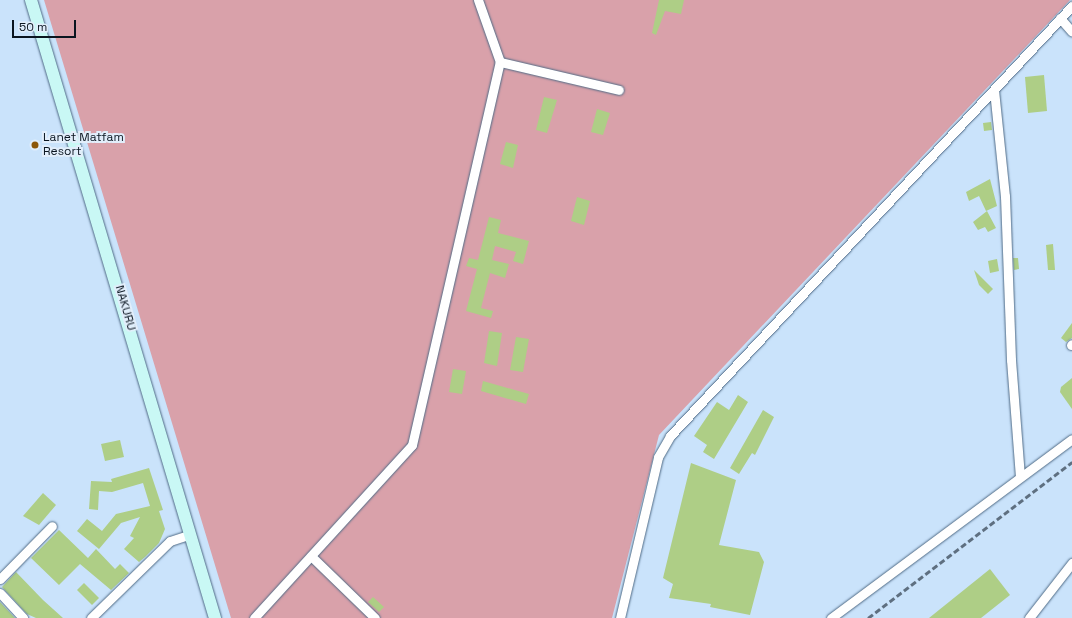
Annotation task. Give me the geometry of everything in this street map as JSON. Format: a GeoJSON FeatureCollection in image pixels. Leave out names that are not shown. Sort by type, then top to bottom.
{"type":"FeatureCollection","features":[{"type":"Feature","properties":{"kind":"main road","name":"NAKURU"},"geometry":{"type":"LineString","coordinates":[[31,0],[189,535],[215,618]]}},
{"type":"Feature","properties":{"kind":"street"},"geometry":{"type":"LineString","coordinates":[[254,618],[412,445],[500,62],[478,0]]}},
{"type":"Feature","properties":{"kind":"street"},"geometry":{"type":"LineString","coordinates":[[620,618],[662,447],[1072,6]]}},
{"type":"Feature","properties":{"kind":"street"},"geometry":{"type":"LineString","coordinates":[[1060,18],[1072,32]]}},
{"type":"Feature","properties":{"kind":"street"},"geometry":{"type":"LineString","coordinates":[[500,62],[618,90]]}},
{"type":"Feature","properties":{"kind":"street"},"geometry":{"type":"LineString","coordinates":[[994,90],[1005,196],[1011,360],[1020,476]]}},
{"type":"Feature","properties":{"kind":"street"},"geometry":{"type":"LineString","coordinates":[[831,618],[1020,476],[1072,439]]}},
{"type":"Feature","properties":{"kind":"street"},"geometry":{"type":"LineString","coordinates":[[0,579],[52,526]]}},
{"type":"Feature","properties":{"kind":"street"},"geometry":{"type":"LineString","coordinates":[[91,618],[170,541],[189,535]]}},
{"type":"Feature","properties":{"kind":"street"},"geometry":{"type":"LineString","coordinates":[[311,556],[375,618]]}},
{"type":"Feature","properties":{"kind":"street"},"geometry":{"type":"LineString","coordinates":[[1029,618],[1072,562]]}},
{"type":"Feature","properties":{"kind":"street"},"geometry":{"type":"LineString","coordinates":[[0,593],[23,618]]}},
{"type":"Feature","properties":{"kind":"shaded area"},"geometry":{"type":"Polygon","coordinates":[[[44,0],[1070,0],[659,435],[612,618],[231,618],[44,0]]]}},
{"type":"Feature","properties":{"kind":"building"},"geometry":{"type":"Polygon","coordinates":[[[659,0],[684,0],[681,14],[665,11],[656,35],[652,33],[659,0]]]}},
{"type":"Feature","properties":{"kind":"building"},"geometry":{"type":"Polygon","coordinates":[[[1044,75],[1047,111],[1028,113],[1025,77],[1044,75]]]}},
{"type":"Feature","properties":{"kind":"building"},"geometry":{"type":"Polygon","coordinates":[[[544,97],[557,100],[547,133],[536,130],[544,97]]]}},
{"type":"Feature","properties":{"kind":"building"},"geometry":{"type":"Polygon","coordinates":[[[597,109],[610,113],[603,135],[591,132],[597,109]]]}},
{"type":"Feature","properties":{"kind":"building"},"geometry":{"type":"Polygon","coordinates":[[[991,122],[992,130],[984,131],[983,123],[991,122]]]}},
{"type":"Feature","properties":{"kind":"building"},"geometry":{"type":"Polygon","coordinates":[[[506,142],[518,145],[513,168],[500,164],[506,142]]]}},
{"type":"Feature","properties":{"kind":"building"},"geometry":{"type":"Polygon","coordinates":[[[990,179],[997,206],[986,211],[979,196],[969,201],[966,192],[990,179]]]}},
{"type":"Feature","properties":{"kind":"building"},"geometry":{"type":"Polygon","coordinates":[[[577,197],[590,201],[584,225],[571,221],[577,197]]]}},
{"type":"Feature","properties":{"kind":"building"},"geometry":{"type":"Polygon","coordinates":[[[987,211],[996,228],[988,232],[985,227],[978,230],[973,222],[987,211]]]}},
{"type":"Feature","properties":{"kind":"building"},"geometry":{"type":"Polygon","coordinates":[[[489,217],[501,220],[498,233],[529,241],[523,264],[513,261],[516,252],[495,246],[492,260],[509,264],[505,278],[490,273],[481,308],[493,311],[491,318],[466,311],[477,269],[466,266],[469,258],[478,260],[489,217]]]}},
{"type":"Feature","properties":{"kind":"building"},"geometry":{"type":"Polygon","coordinates":[[[1053,244],[1055,270],[1048,270],[1046,245],[1053,244]]]}},
{"type":"Feature","properties":{"kind":"building"},"geometry":{"type":"Polygon","coordinates":[[[1013,258],[1018,258],[1019,269],[1014,270],[1013,258]]]}},
{"type":"Feature","properties":{"kind":"building"},"geometry":{"type":"Polygon","coordinates":[[[997,259],[999,271],[990,273],[988,261],[997,259]]]}},
{"type":"Feature","properties":{"kind":"building"},"geometry":{"type":"Polygon","coordinates":[[[974,270],[993,289],[988,294],[979,285],[974,270]]]}},
{"type":"Feature","properties":{"kind":"building"},"geometry":{"type":"Polygon","coordinates":[[[1072,323],[1072,338],[1066,342],[1061,338],[1072,323]]]}},
{"type":"Feature","properties":{"kind":"building"},"geometry":{"type":"Polygon","coordinates":[[[489,331],[502,333],[497,366],[484,363],[489,331]]]}},
{"type":"Feature","properties":{"kind":"building"},"geometry":{"type":"Polygon","coordinates":[[[516,337],[529,339],[523,372],[510,370],[516,337]]]}},
{"type":"Feature","properties":{"kind":"building"},"geometry":{"type":"Polygon","coordinates":[[[453,369],[466,371],[462,394],[449,392],[453,369]]]}},
{"type":"Feature","properties":{"kind":"building"},"geometry":{"type":"Polygon","coordinates":[[[1072,378],[1072,409],[1060,392],[1061,387],[1072,378]]]}},
{"type":"Feature","properties":{"kind":"building"},"geometry":{"type":"Polygon","coordinates":[[[483,381],[529,394],[526,404],[481,391],[483,381]]]}},
{"type":"Feature","properties":{"kind":"building"},"geometry":{"type":"Polygon","coordinates":[[[738,395],[748,402],[714,459],[703,452],[707,445],[694,436],[717,402],[729,410],[738,395]]]}},
{"type":"Feature","properties":{"kind":"building"},"geometry":{"type":"Polygon","coordinates":[[[763,410],[774,417],[755,455],[752,453],[739,474],[730,468],[763,410]]]}},
{"type":"Feature","properties":{"kind":"building"},"geometry":{"type":"Polygon","coordinates":[[[120,440],[124,457],[105,461],[101,444],[120,440]]]}},
{"type":"Feature","properties":{"kind":"building"},"geometry":{"type":"Polygon","coordinates":[[[691,463],[736,480],[719,545],[759,552],[764,562],[750,615],[710,607],[711,604],[669,598],[673,584],[663,578],[691,463]]]}},
{"type":"Feature","properties":{"kind":"building"},"geometry":{"type":"Polygon","coordinates":[[[149,468],[163,510],[159,511],[165,529],[159,543],[145,557],[139,562],[124,549],[134,538],[130,536],[140,517],[121,523],[99,549],[77,531],[87,519],[102,531],[116,514],[150,506],[143,483],[112,492],[99,491],[98,510],[89,509],[91,481],[112,482],[111,479],[149,468]]]}},
{"type":"Feature","properties":{"kind":"building"},"geometry":{"type":"Polygon","coordinates":[[[43,493],[56,505],[39,525],[23,516],[43,493]]]}},
{"type":"Feature","properties":{"kind":"building"},"geometry":{"type":"Polygon","coordinates":[[[59,530],[88,558],[96,549],[115,569],[120,564],[129,573],[111,590],[80,564],[59,585],[31,558],[59,530]]]}},
{"type":"Feature","properties":{"kind":"building"},"geometry":{"type":"Polygon","coordinates":[[[990,569],[1010,595],[981,618],[929,618],[990,569]]]}},
{"type":"Feature","properties":{"kind":"building"},"geometry":{"type":"Polygon","coordinates":[[[16,572],[63,618],[36,618],[27,614],[2,587],[16,572]]]}},
{"type":"Feature","properties":{"kind":"building"},"geometry":{"type":"Polygon","coordinates":[[[84,583],[99,598],[92,605],[77,590],[84,583]]]}},
{"type":"Feature","properties":{"kind":"building"},"geometry":{"type":"Polygon","coordinates":[[[373,597],[384,607],[379,612],[368,602],[373,597]]]}},
{"type":"Feature","properties":{"kind":"building"},"geometry":{"type":"Polygon","coordinates":[[[0,602],[15,618],[0,618],[0,602]]]}},
{"type":"Feature","properties":{"kind":"railway"},"geometry":{"type":"LineString","coordinates":[[868,618],[1072,462]]}},
{"type":"Feature","properties":{"kind":"place","name":"Lanet Matfam Resort"},"geometry":{"type":"Point","coordinates":[35,145]}}]}
